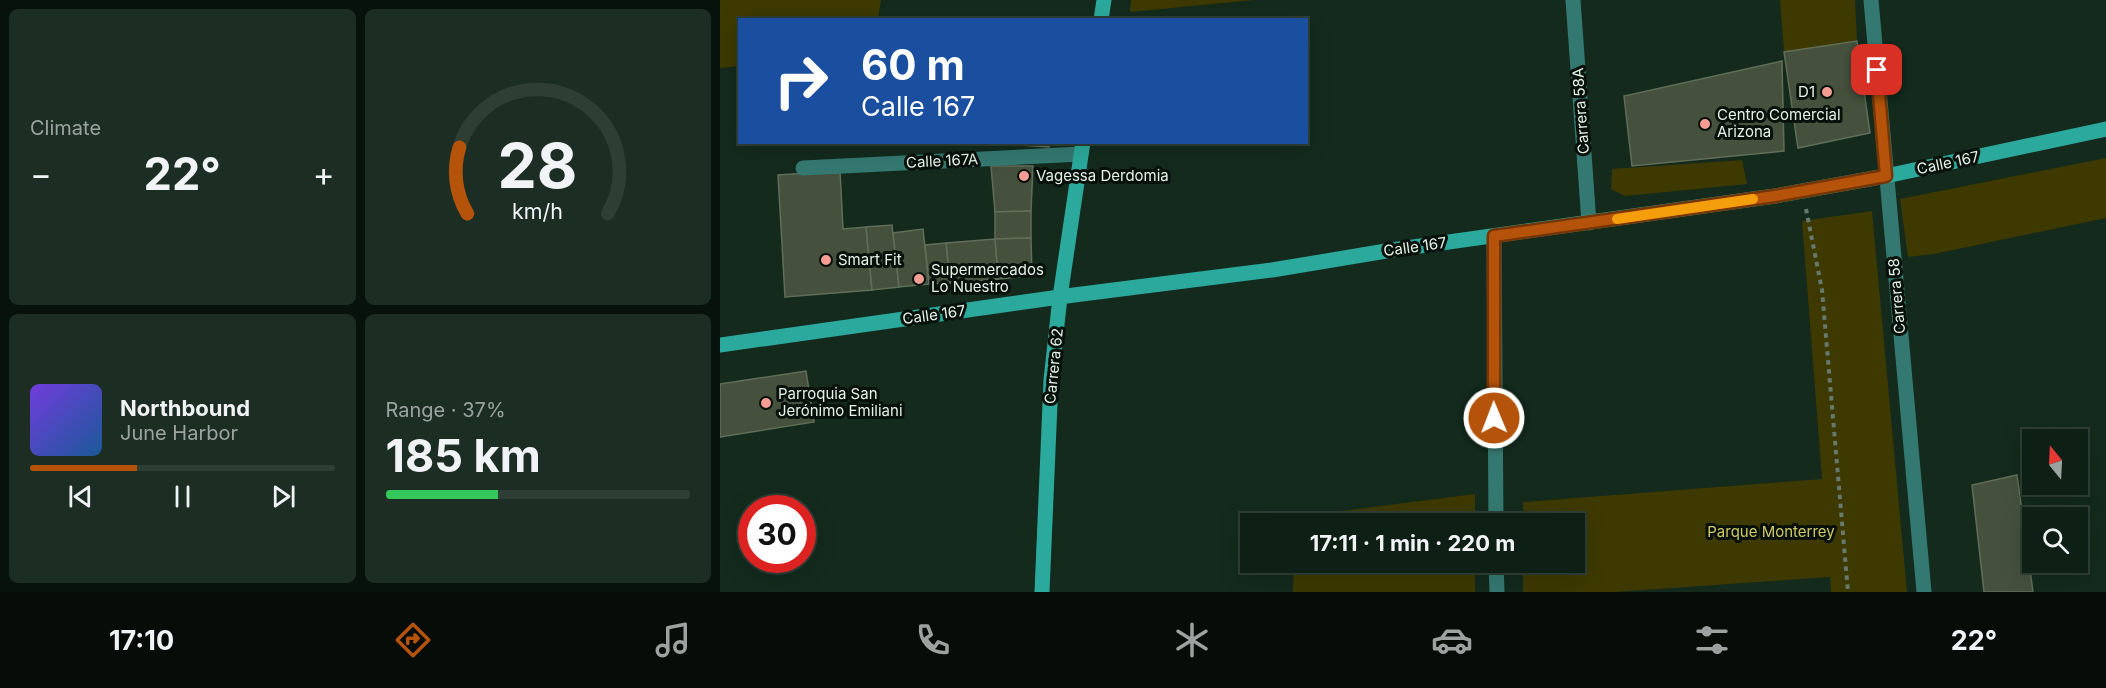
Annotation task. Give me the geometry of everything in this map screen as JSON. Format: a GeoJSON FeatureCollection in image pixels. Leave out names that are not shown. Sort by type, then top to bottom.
{"type":"FeatureCollection","features":[{"type":"Feature","properties":{"kind":"street"},"geometry":{"type":"LineString","coordinates":[[1101,18],[1104,0]]}},
{"type":"Feature","properties":{"kind":"street","name":"Carrera 58A"},"geometry":{"type":"LineString","coordinates":[[1573,0],[1589,223]]}},
{"type":"Feature","properties":{"kind":"street","name":"Carrera 58"},"geometry":{"type":"LineString","coordinates":[[1871,0],[1924,592]]}},
{"type":"Feature","properties":{"kind":"street","name":"Calle 167"},"geometry":{"type":"LineString","coordinates":[[720,345],[1272,270],[1775,196],[1886,176],[2106,129]]}},
{"type":"Feature","properties":{"kind":"street","name":"Calle 167A"},"geometry":{"type":"LineString","coordinates":[[803,168],[1082,148]]}},
{"type":"Feature","properties":{"kind":"street","name":"Carrera 62"},"geometry":{"type":"LineString","coordinates":[[1042,592],[1051,380],[1060,297],[1082,148]]}},
{"type":"Feature","properties":{"kind":"street"},"geometry":{"type":"LineString","coordinates":[[1494,236],[1496,513]]}},
{"type":"Feature","properties":{"kind":"street"},"geometry":{"type":"LineString","coordinates":[[1496,573],[1497,592]]}},
{"type":"Feature","properties":{"kind":"path"},"geometry":{"type":"LineString","coordinates":[[1806,208],[1822,290],[1848,592]]}},
{"type":"Feature","properties":{"kind":"green space"},"geometry":{"type":"Polygon","coordinates":[[[720,0],[881,0],[878,18],[738,18],[738,66],[720,68],[720,0]]]}},
{"type":"Feature","properties":{"kind":"green space"},"geometry":{"type":"Polygon","coordinates":[[[1131,0],[1255,0],[1130,12],[1131,0]]]}},
{"type":"Feature","properties":{"kind":"green space"},"geometry":{"type":"Polygon","coordinates":[[[1780,0],[1855,0],[1857,41],[1784,52],[1780,0]]]}},
{"type":"Feature","properties":{"kind":"green space"},"geometry":{"type":"Polygon","coordinates":[[[2106,158],[2106,218],[1934,254],[1908,257],[1900,199],[2106,158]]]}},
{"type":"Feature","properties":{"kind":"green space"},"geometry":{"type":"Polygon","coordinates":[[[1742,160],[1747,184],[1625,196],[1611,189],[1612,169],[1742,160]]]}},
{"type":"Feature","properties":{"kind":"green space","name":"Parque Monterrey"},"geometry":{"type":"Polygon","coordinates":[[[1872,211],[1907,592],[1831,592],[1830,577],[1614,592],[1523,592],[1523,573],[1585,573],[1585,513],[1523,513],[1523,502],[1822,479],[1802,221],[1872,211]]]}},
{"type":"Feature","properties":{"kind":"green space"},"geometry":{"type":"Polygon","coordinates":[[[1475,494],[1475,513],[1325,513],[1475,494]]]}},
{"type":"Feature","properties":{"kind":"green space"},"geometry":{"type":"Polygon","coordinates":[[[1294,573],[1475,573],[1475,592],[1293,592],[1294,573]]]}},
{"type":"Feature","properties":{"kind":"building","name":"D1"},"geometry":{"type":"Polygon","coordinates":[[[1857,41],[1870,133],[1798,148],[1784,52],[1857,41]]]}},
{"type":"Feature","properties":{"kind":"building","name":"Centro Comercial Arizona"},"geometry":{"type":"Polygon","coordinates":[[[1782,61],[1784,151],[1632,166],[1624,96],[1782,61]]]}},
{"type":"Feature","properties":{"kind":"building"},"geometry":{"type":"Polygon","coordinates":[[[1003,144],[1049,144],[1049,147],[1003,144]]]}},
{"type":"Feature","properties":{"kind":"building"},"geometry":{"type":"Polygon","coordinates":[[[991,166],[1033,166],[1031,211],[995,212],[991,166]]]}},
{"type":"Feature","properties":{"kind":"building","name":"Smart Fit"},"geometry":{"type":"Polygon","coordinates":[[[840,171],[843,229],[866,227],[872,290],[785,297],[778,175],[840,171]]]}},
{"type":"Feature","properties":{"kind":"building"},"geometry":{"type":"Polygon","coordinates":[[[1031,211],[1031,238],[995,239],[995,212],[1031,211]]]}},
{"type":"Feature","properties":{"kind":"building"},"geometry":{"type":"Polygon","coordinates":[[[892,225],[899,287],[872,290],[866,227],[892,225]]]}},
{"type":"Feature","properties":{"kind":"building"},"geometry":{"type":"Polygon","coordinates":[[[923,229],[929,284],[899,287],[893,233],[923,229]]]}},
{"type":"Feature","properties":{"kind":"building"},"geometry":{"type":"Polygon","coordinates":[[[1031,238],[1032,276],[998,279],[995,239],[1031,238]]]}},
{"type":"Feature","properties":{"kind":"building"},"geometry":{"type":"Polygon","coordinates":[[[995,239],[998,279],[950,283],[946,243],[995,239]]]}},
{"type":"Feature","properties":{"kind":"building"},"geometry":{"type":"Polygon","coordinates":[[[946,243],[950,283],[929,284],[925,245],[946,243]]]}},
{"type":"Feature","properties":{"kind":"building","name":"Parroquia San Jerónimo Emiliani"},"geometry":{"type":"Polygon","coordinates":[[[806,371],[814,422],[720,437],[720,384],[806,371]]]}},
{"type":"Feature","properties":{"kind":"building"},"geometry":{"type":"Polygon","coordinates":[[[2017,475],[2022,512],[2022,573],[2030,573],[2033,592],[1984,592],[1972,485],[2017,475]]]}},
{"type":"Feature","properties":{"kind":"slow traffic"},"geometry":{"type":"LineString","coordinates":[[1617,219],[1753,199]]}},
{"type":"Feature","properties":{"kind":"place","name":"D1"},"geometry":{"type":"Point","coordinates":[1827,92]}},
{"type":"Feature","properties":{"kind":"place","name":"Centro Comercial Arizona"},"geometry":{"type":"Point","coordinates":[1705,124]}},
{"type":"Feature","properties":{"kind":"place","name":"Vagessa Derdomia"},"geometry":{"type":"Point","coordinates":[1024,176]}},
{"type":"Feature","properties":{"kind":"place","name":"Smart Fit"},"geometry":{"type":"Point","coordinates":[826,260]}},
{"type":"Feature","properties":{"kind":"place","name":"Supermercados Lo Nuestro"},"geometry":{"type":"Point","coordinates":[919,279]}},
{"type":"Feature","properties":{"kind":"place","name":"Parroquia San Jerónimo Emiliani"},"geometry":{"type":"Point","coordinates":[766,403]}},
{"type":"Feature","properties":{"kind":"route"},"geometry":{"type":"LineString","coordinates":[[1494,418],[1494,236],[1775,196],[1886,176],[1877,70]]}}]}
